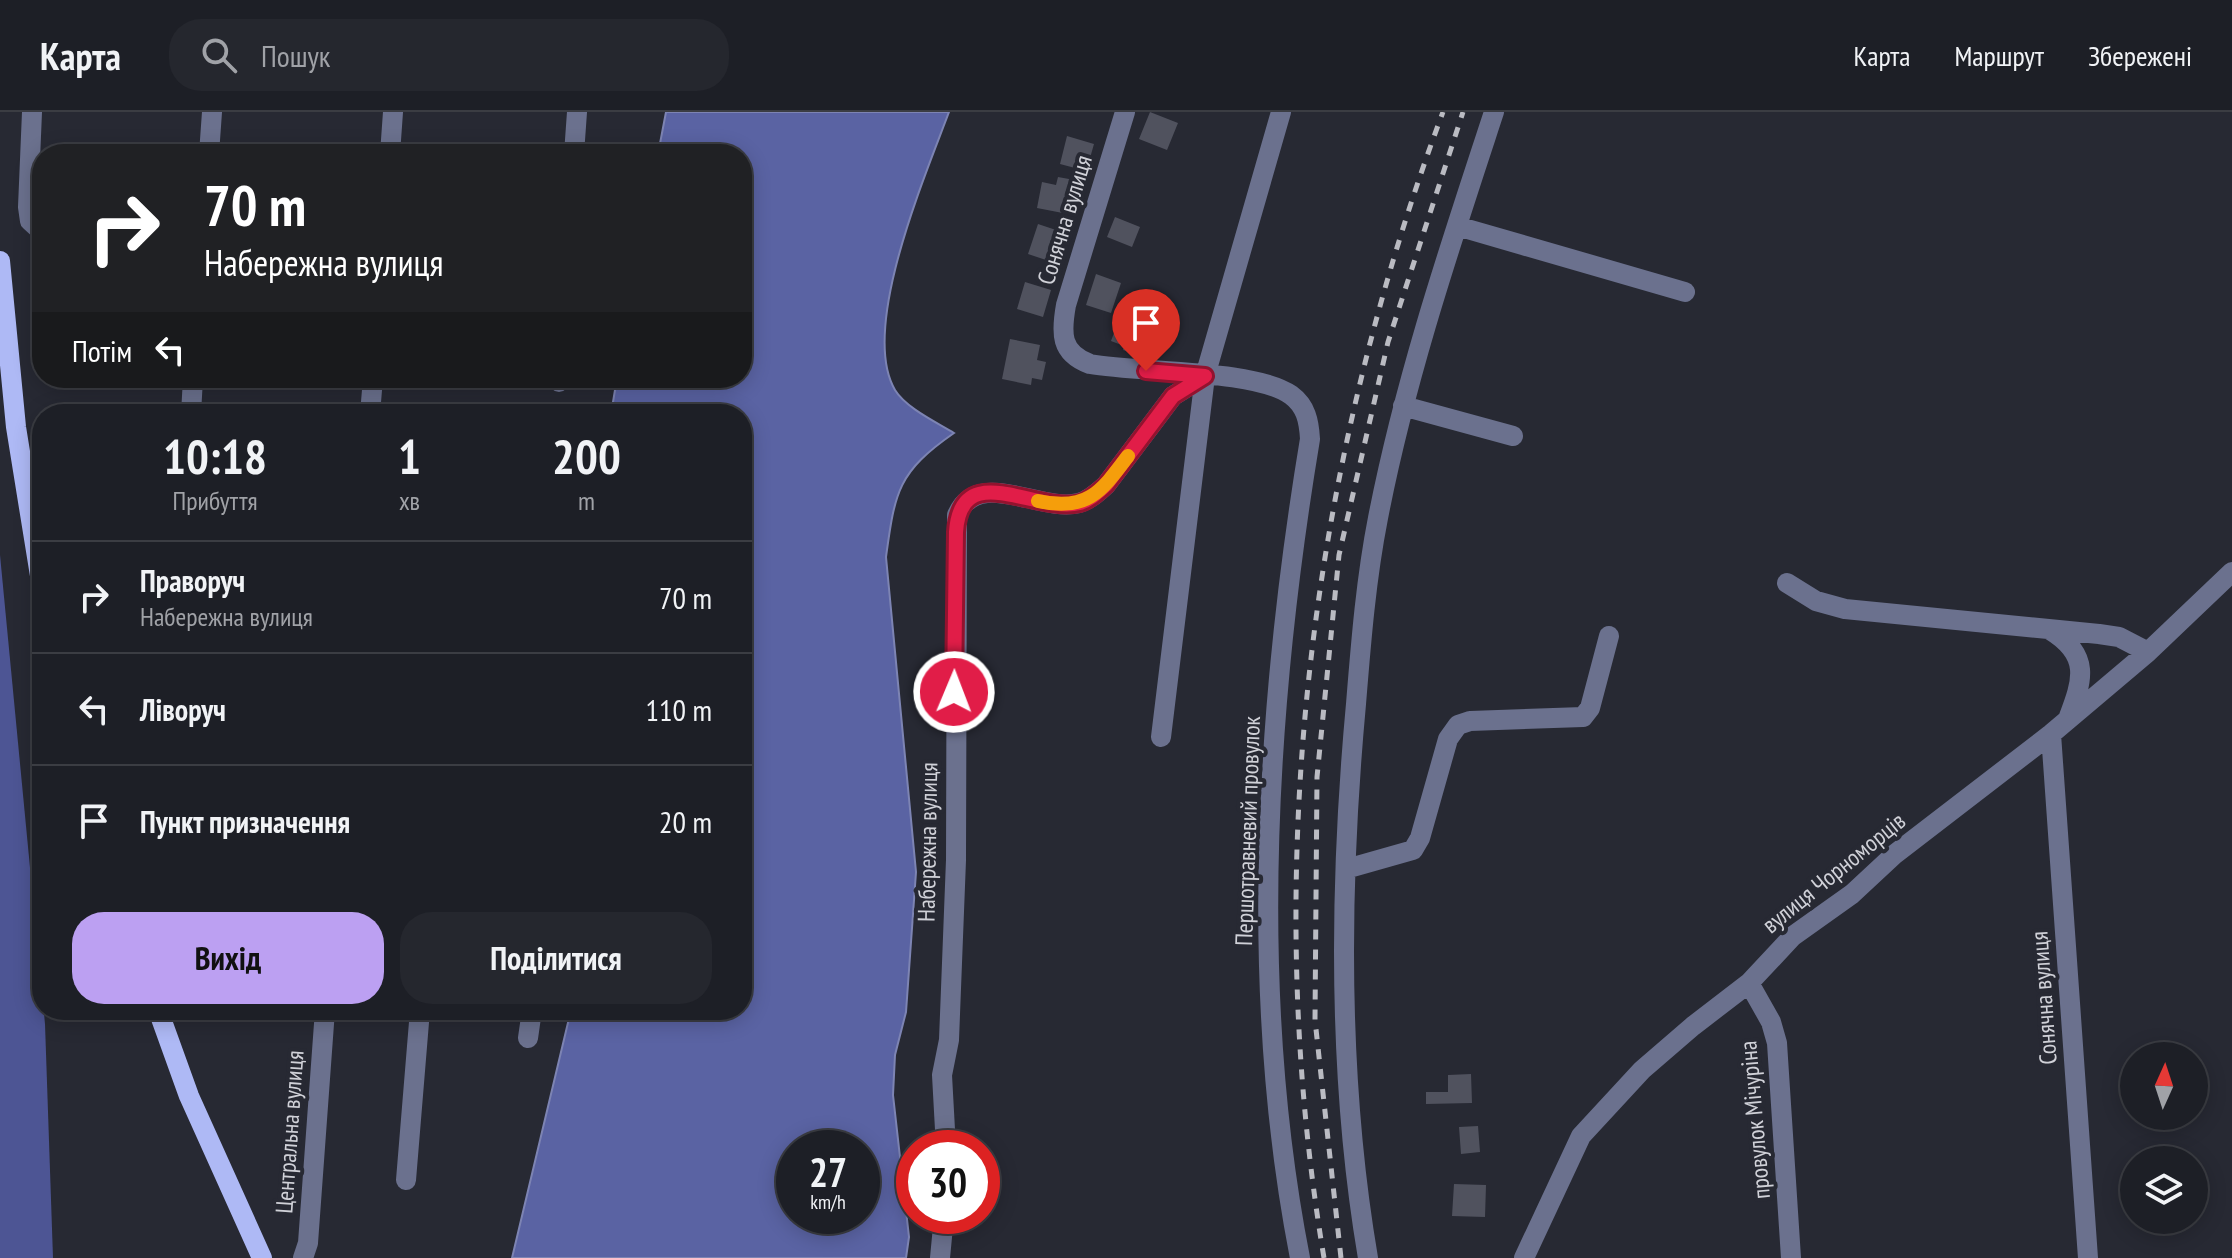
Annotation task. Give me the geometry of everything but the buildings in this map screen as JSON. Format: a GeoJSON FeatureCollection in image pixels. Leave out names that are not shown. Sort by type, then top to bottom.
{"type":"FeatureCollection","features":[{"type":"Feature","properties":{"kind":"main road"},"geometry":{"type":"LineString","coordinates":[[0,261],[16,427],[32,526]]}},
{"type":"Feature","properties":{"kind":"main road"},"geometry":{"type":"LineString","coordinates":[[162,1020],[189,1096],[262,1258]]}},
{"type":"Feature","properties":{"kind":"street"},"geometry":{"type":"LineString","coordinates":[[32,112],[33,144]]}},
{"type":"Feature","properties":{"kind":"street"},"geometry":{"type":"LineString","coordinates":[[210,144],[212,112]]}},
{"type":"Feature","properties":{"kind":"street"},"geometry":{"type":"LineString","coordinates":[[391,144],[393,112]]}},
{"type":"Feature","properties":{"kind":"street"},"geometry":{"type":"LineString","coordinates":[[575,144],[577,112]]}},
{"type":"Feature","properties":{"kind":"street","name":"Сонячна вулиця"},"geometry":{"type":"LineString","coordinates":[[1125,112],[1066,305],[1062,336],[1065,345],[1079,360],[1090,364],[1205,376]]}},
{"type":"Feature","properties":{"kind":"street"},"geometry":{"type":"LineString","coordinates":[[1161,737],[1205,376],[1281,112]]}},
{"type":"Feature","properties":{"kind":"street"},"geometry":{"type":"LineString","coordinates":[[1368,1258],[1356,1189],[1349,1109],[1346,869],[1349,779],[1362,632],[1378,520],[1403,406],[1494,112]]}},
{"type":"Feature","properties":{"kind":"street"},"geometry":{"type":"LineString","coordinates":[[1457,226],[1685,292]]}},
{"type":"Feature","properties":{"kind":"street","name":"Першотравневий провулок"},"geometry":{"type":"LineString","coordinates":[[1205,376],[1233,377],[1275,387],[1303,407],[1309,422],[1310,439],[1286,608],[1269,876],[1273,1064],[1281,1149],[1300,1258]]}},
{"type":"Feature","properties":{"kind":"street","name":"Набережна вулиця"},"geometry":{"type":"LineString","coordinates":[[945,1130],[942,1075],[949,1040],[956,860],[957,515],[962,503],[972,495],[989,491],[1050,504],[1082,502],[1093,496],[1106,485],[1173,396],[1205,376]]}},
{"type":"Feature","properties":{"kind":"street"},"geometry":{"type":"LineString","coordinates":[[1403,406],[1513,436]]}},
{"type":"Feature","properties":{"kind":"street","name":"вулиця Чорноморців"},"geometry":{"type":"LineString","coordinates":[[1524,1258],[1569,1157],[1595,1119],[1642,1070],[1749,983],[1793,936],[1843,901],[1895,854],[2051,734],[2148,652],[2232,572]]}},
{"type":"Feature","properties":{"kind":"street"},"geometry":{"type":"LineString","coordinates":[[1787,583],[1816,601],[1845,609],[2119,637],[2148,652]]}},
{"type":"Feature","properties":{"kind":"street"},"geometry":{"type":"LineString","coordinates":[[2046,628],[2062,638],[2078,657],[2080,684],[2068,719]]}},
{"type":"Feature","properties":{"kind":"street"},"geometry":{"type":"LineString","coordinates":[[1346,869],[1413,850],[1420,838],[1448,739],[1458,725],[1470,721],[1583,717],[1590,708],[1609,636]]}},
{"type":"Feature","properties":{"kind":"street","name":"Сонячна вулиця"},"geometry":{"type":"LineString","coordinates":[[2051,734],[2088,1258]]}},
{"type":"Feature","properties":{"kind":"street","name":"провулок Мічуріна"},"geometry":{"type":"LineString","coordinates":[[1749,983],[1771,1022],[1777,1043],[1791,1258]]}},
{"type":"Feature","properties":{"kind":"street","name":"Центральна вулиця"},"geometry":{"type":"LineString","coordinates":[[303,1258],[308,1243],[324,1020]]}},
{"type":"Feature","properties":{"kind":"street"},"geometry":{"type":"LineString","coordinates":[[406,1180],[419,1020]]}},
{"type":"Feature","properties":{"kind":"street"},"geometry":{"type":"LineString","coordinates":[[528,1038],[531,1020]]}},
{"type":"Feature","properties":{"kind":"street"},"geometry":{"type":"LineString","coordinates":[[940,1258],[942,1234]]}},
{"type":"Feature","properties":{"kind":"shaded area"},"geometry":{"type":"Polygon","coordinates":[[[666,112],[949,112],[900,251],[885,330],[886,363],[895,390],[914,409],[954,433],[921,460],[902,485],[886,557],[916,872],[906,1012],[895,1055],[893,1095],[897,1130],[896,1234],[909,1234],[906,1258],[512,1258],[569,1020],[752,1020],[752,404],[613,404],[615,388],[752,388],[752,144],[660,144],[666,112]]]}},
{"type":"Feature","properties":{"kind":"shaded area"},"geometry":{"type":"Polygon","coordinates":[[[0,555],[32,889],[32,1020],[45,1020],[45,1024],[53,1258],[0,1258],[0,555]]]}},
{"type":"Feature","properties":{"kind":"railway"},"geometry":{"type":"LineString","coordinates":[[1324,1258],[1305,1114],[1297,969],[1298,823],[1309,678],[1329,533],[1358,390],[1397,249],[1443,112]]}},
{"type":"Feature","properties":{"kind":"railway"},"geometry":{"type":"LineString","coordinates":[[1341,1258],[1315,1020],[1317,777],[1339,555],[1388,342],[1463,112]]}},
{"type":"Feature","properties":{"kind":"slow traffic"},"geometry":{"type":"LineString","coordinates":[[1038,501],[1067,505],[1082,502],[1106,485],[1128,456]]}},
{"type":"Feature","properties":{"kind":"route"},"geometry":{"type":"LineString","coordinates":[[954,692],[956,532],[957,515],[962,503],[972,495],[989,491],[1067,505],[1093,496],[1106,485],[1173,396],[1205,376],[1146,371]]}}]}
